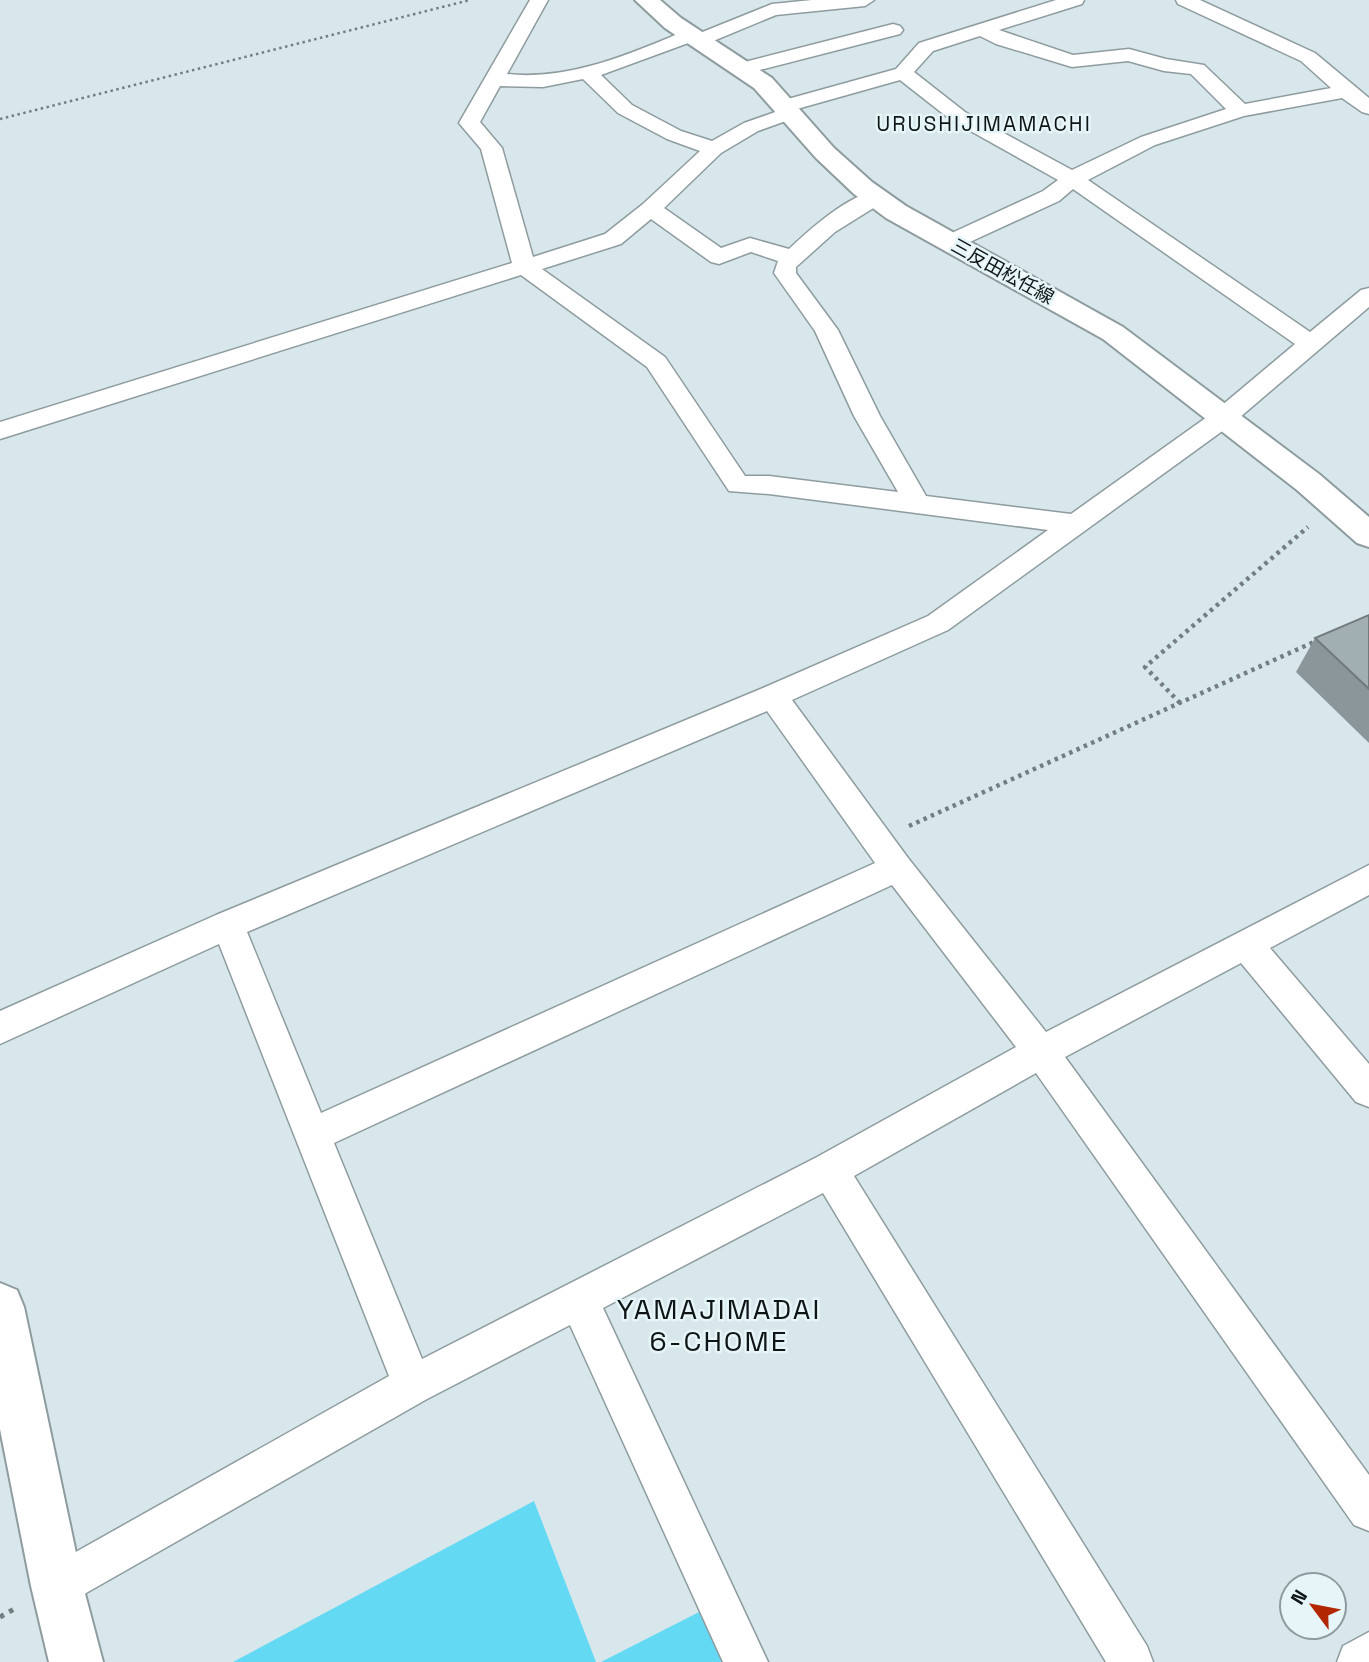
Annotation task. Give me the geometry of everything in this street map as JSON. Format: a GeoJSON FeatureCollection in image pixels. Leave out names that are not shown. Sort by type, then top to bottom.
{"type":"FeatureCollection","features":[{"type":"Feature","properties":{"kind":"main road","name":"三反田松任線"},"geometry":{"type":"LineString","coordinates":[[646,0],[763,83],[825,153],[875,197],[896,212],[1113,333],[1369,535]]}},
{"type":"Feature","properties":{"kind":"main road"},"geometry":{"type":"LineString","coordinates":[[0,1307],[57,1586],[76,1662]]}},
{"type":"Feature","properties":{"kind":"street"},"geometry":{"type":"LineString","coordinates":[[539,0],[469,123],[491,148],[525,267],[656,362],[738,485],[769,485],[1075,524]]}},
{"type":"Feature","properties":{"kind":"street"},"geometry":{"type":"LineString","coordinates":[[495,79],[515,83],[587,72],[648,54],[772,10],[865,0],[892,30],[926,47]]}},
{"type":"Feature","properties":{"kind":"street"},"geometry":{"type":"LineString","coordinates":[[0,431],[613,239],[651,209],[714,149],[751,127],[787,110],[902,73],[926,47],[1075,0]]}},
{"type":"Feature","properties":{"kind":"street"},"geometry":{"type":"LineString","coordinates":[[1185,0],[1308,57],[1369,108]]}},
{"type":"Feature","properties":{"kind":"street"},"geometry":{"type":"LineString","coordinates":[[744,68],[892,30]]}},
{"type":"Feature","properties":{"kind":"street"},"geometry":{"type":"LineString","coordinates":[[983,30],[1003,40],[1072,61],[1129,55],[1164,65],[1197,69],[1240,111]]}},
{"type":"Feature","properties":{"kind":"street"},"geometry":{"type":"LineString","coordinates":[[587,72],[625,109],[674,135],[714,149]]}},
{"type":"Feature","properties":{"kind":"street"},"geometry":{"type":"LineString","coordinates":[[902,73],[958,116],[1072,179],[1311,344]]}},
{"type":"Feature","properties":{"kind":"street"},"geometry":{"type":"LineString","coordinates":[[951,242],[1051,196],[1072,179],[1148,141],[1240,111],[1346,91]]}},
{"type":"Feature","properties":{"kind":"street"},"geometry":{"type":"LineString","coordinates":[[875,197],[839,216],[807,243],[785,266],[785,273],[826,330],[867,416],[918,504]]}},
{"type":"Feature","properties":{"kind":"street"},"geometry":{"type":"LineString","coordinates":[[651,209],[719,257],[750,245],[793,258]]}},
{"type":"Feature","properties":{"kind":"street"},"geometry":{"type":"LineString","coordinates":[[0,1028],[228,925],[773,696],[937,622],[1223,418],[1369,295]]}},
{"type":"Feature","properties":{"kind":"street"},"geometry":{"type":"LineString","coordinates":[[773,696],[887,854],[1041,1052],[1369,1510]]}},
{"type":"Feature","properties":{"kind":"street"},"geometry":{"type":"LineString","coordinates":[[313,1134],[887,854]]}},
{"type":"Feature","properties":{"kind":"street"},"geometry":{"type":"LineString","coordinates":[[57,1586],[413,1385],[831,1170],[1041,1052],[1369,879]]}},
{"type":"Feature","properties":{"kind":"street"},"geometry":{"type":"LineString","coordinates":[[228,925],[413,1385]]}},
{"type":"Feature","properties":{"kind":"street"},"geometry":{"type":"LineString","coordinates":[[1246,944],[1369,1090]]}},
{"type":"Feature","properties":{"kind":"street"},"geometry":{"type":"LineString","coordinates":[[831,1170],[1130,1662]]}},
{"type":"Feature","properties":{"kind":"street"},"geometry":{"type":"LineString","coordinates":[[579,1300],[746,1662]]}},
{"type":"Feature","properties":{"kind":"street"},"geometry":{"type":"LineString","coordinates":[[1359,1662],[1369,1654]]}},
{"type":"Feature","properties":{"kind":"path"},"geometry":{"type":"LineString","coordinates":[[0,119],[470,0]]}},
{"type":"Feature","properties":{"kind":"path"},"geometry":{"type":"LineString","coordinates":[[1180,703],[1145,667],[1334,505]]}},
{"type":"Feature","properties":{"kind":"path"},"geometry":{"type":"LineString","coordinates":[[887,854],[1180,703],[1318,640]]}},
{"type":"Feature","properties":{"kind":"shaded area"},"geometry":{"type":"Polygon","coordinates":[[[534,1501],[596,1662],[233,1662],[534,1501]]]}},
{"type":"Feature","properties":{"kind":"shaded area"},"geometry":{"type":"Polygon","coordinates":[[[701,1611],[724,1662],[601,1662],[701,1611]]]}},
{"type":"Feature","properties":{"kind":"building"},"geometry":{"type":"Polygon","coordinates":[[[1369,615],[1369,689],[1315,638],[1369,615]]]}},
{"type":"Feature","properties":{"kind":"district","name":"URUSHIJIMAMACHI"},"geometry":{"type":"Point","coordinates":[984,124]}},
{"type":"Feature","properties":{"kind":"district","name":"YAMAJIMADAI 6-CHOME"},"geometry":{"type":"Point","coordinates":[719,1325]}}]}
